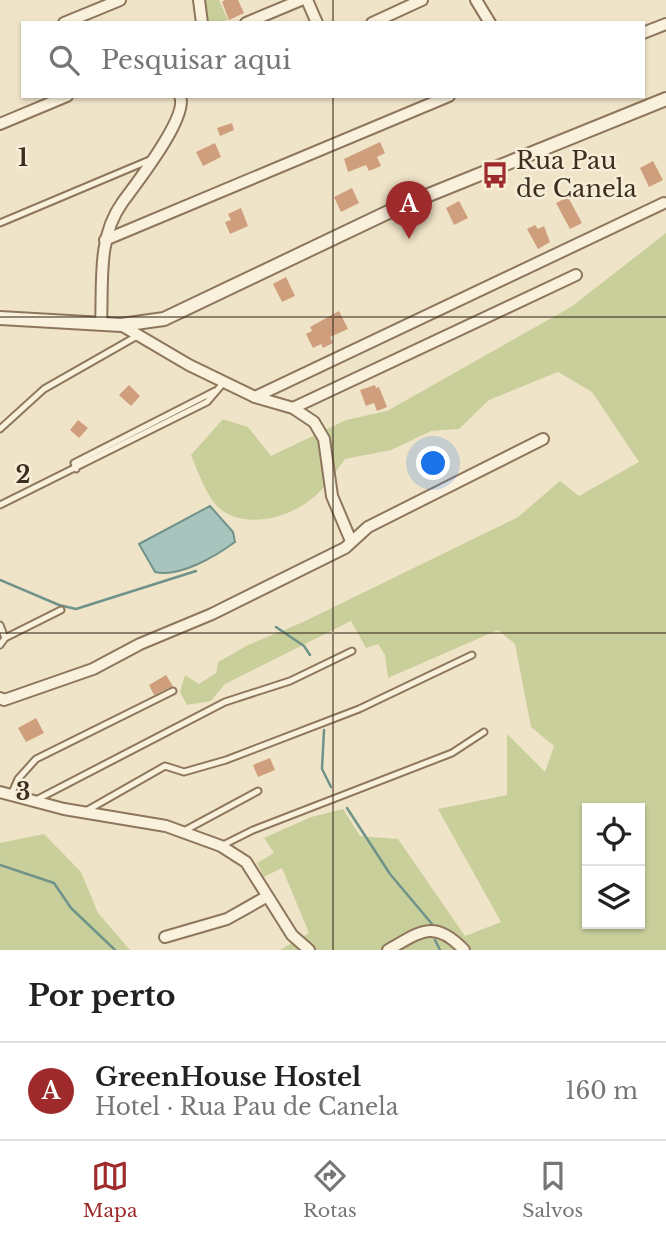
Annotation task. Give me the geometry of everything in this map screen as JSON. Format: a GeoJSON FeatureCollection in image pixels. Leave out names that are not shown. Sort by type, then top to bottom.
{"type":"FeatureCollection","features":[{"type":"Feature","properties":{"kind":"street"},"geometry":{"type":"LineString","coordinates":[[69,21],[120,0]]}},
{"type":"Feature","properties":{"kind":"street"},"geometry":{"type":"LineString","coordinates":[[199,0],[202,21]]}},
{"type":"Feature","properties":{"kind":"street"},"geometry":{"type":"LineString","coordinates":[[251,21],[300,0]]}},
{"type":"Feature","properties":{"kind":"street"},"geometry":{"type":"LineString","coordinates":[[307,0],[316,21]]}},
{"type":"Feature","properties":{"kind":"street"},"geometry":{"type":"LineString","coordinates":[[376,21],[422,0]]}},
{"type":"Feature","properties":{"kind":"street"},"geometry":{"type":"LineString","coordinates":[[475,0],[488,21]]}},
{"type":"Feature","properties":{"kind":"street"},"geometry":{"type":"LineString","coordinates":[[645,32],[666,24]]}},
{"type":"Feature","properties":{"kind":"street"},"geometry":{"type":"LineString","coordinates":[[0,124],[62,98]]}},
{"type":"Feature","properties":{"kind":"street"},"geometry":{"type":"LineString","coordinates":[[101,324],[105,240],[115,214],[154,158],[181,108],[180,98]]}},
{"type":"Feature","properties":{"kind":"street"},"geometry":{"type":"LineString","coordinates":[[105,240],[444,98]]}},
{"type":"Feature","properties":{"kind":"street"},"geometry":{"type":"LineString","coordinates":[[0,318],[121,324],[152,322],[175,315],[410,202],[666,99]]}},
{"type":"Feature","properties":{"kind":"street"},"geometry":{"type":"LineString","coordinates":[[255,397],[664,204]]}},
{"type":"Feature","properties":{"kind":"street"},"geometry":{"type":"LineString","coordinates":[[293,408],[576,275]]}},
{"type":"Feature","properties":{"kind":"street"},"geometry":{"type":"LineString","coordinates":[[121,324],[222,385],[293,408],[314,422],[324,439],[329,487],[351,541]]}},
{"type":"Feature","properties":{"kind":"street"},"geometry":{"type":"LineString","coordinates":[[0,698],[4,700],[45,688],[93,669],[224,608],[345,548],[368,527],[543,439]]}},
{"type":"Feature","properties":{"kind":"street"},"geometry":{"type":"LineString","coordinates":[[5,794],[83,812],[141,820],[221,846],[246,862],[292,934],[309,950]]}},
{"type":"Feature","properties":{"kind":"street"},"geometry":{"type":"LineString","coordinates":[[165,937],[227,919],[266,897]]}},
{"type":"Feature","properties":{"kind":"street"},"geometry":{"type":"LineString","coordinates":[[388,950],[426,929],[435,929],[464,950]]}},
{"type":"Feature","properties":{"kind":"lane"},"geometry":{"type":"LineString","coordinates":[[0,223],[154,158]]}},
{"type":"Feature","properties":{"kind":"lane"},"geometry":{"type":"LineString","coordinates":[[0,429],[44,389],[139,335]]}},
{"type":"Feature","properties":{"kind":"lane"},"geometry":{"type":"LineString","coordinates":[[0,505],[76,469],[145,430],[206,402],[222,385]]}},
{"type":"Feature","properties":{"kind":"lane"},"geometry":{"type":"LineString","coordinates":[[0,645],[5,638],[61,610]]}},
{"type":"Feature","properties":{"kind":"lane"},"geometry":{"type":"LineString","coordinates":[[0,625],[5,638]]}},
{"type":"Feature","properties":{"kind":"lane"},"geometry":{"type":"LineString","coordinates":[[33,802],[225,702],[290,681],[352,651]]}},
{"type":"Feature","properties":{"kind":"lane"},"geometry":{"type":"LineString","coordinates":[[83,812],[165,766],[184,772],[217,764],[359,709],[472,654]]}},
{"type":"Feature","properties":{"kind":"lane"},"geometry":{"type":"LineString","coordinates":[[5,794],[36,759],[173,691]]}},
{"type":"Feature","properties":{"kind":"lane"},"geometry":{"type":"LineString","coordinates":[[221,846],[253,830],[452,753],[484,732]]}},
{"type":"Feature","properties":{"kind":"lane"},"geometry":{"type":"LineString","coordinates":[[182,832],[258,791]]}},
{"type":"Feature","properties":{"kind":"green space"},"geometry":{"type":"Polygon","coordinates":[[[205,0],[219,0],[228,20],[207,21],[205,0]]]}},
{"type":"Feature","properties":{"kind":"green space"},"geometry":{"type":"Polygon","coordinates":[[[666,233],[666,950],[280,950],[309,933],[282,868],[264,877],[257,863],[274,853],[264,838],[311,817],[343,809],[360,836],[398,839],[465,936],[501,922],[438,809],[507,795],[507,734],[545,772],[554,746],[531,727],[515,644],[498,630],[388,678],[385,655],[378,644],[366,648],[351,621],[225,684],[211,701],[187,705],[180,692],[185,675],[199,684],[216,673],[218,662],[248,645],[303,622],[518,517],[560,481],[579,496],[639,462],[592,392],[558,372],[489,400],[459,429],[431,431],[391,450],[345,459],[314,497],[294,510],[270,518],[245,519],[223,511],[208,493],[191,455],[223,419],[248,427],[271,456],[346,420],[387,411],[571,307],[666,233]]]}},
{"type":"Feature","properties":{"kind":"green space"},"geometry":{"type":"Polygon","coordinates":[[[44,834],[81,872],[98,913],[130,950],[0,950],[0,843],[44,834]]]}},
{"type":"Feature","properties":{"kind":"water"},"geometry":{"type":"Polygon","coordinates":[[[210,506],[233,532],[235,542],[186,569],[155,572],[139,544],[210,506]]]}},
{"type":"Feature","properties":{"kind":"building"},"geometry":{"type":"Polygon","coordinates":[[[238,0],[244,13],[229,20],[222,2],[238,0]]]}},
{"type":"Feature","properties":{"kind":"building"},"geometry":{"type":"Polygon","coordinates":[[[232,123],[234,130],[220,136],[217,128],[232,123]]]}},
{"type":"Feature","properties":{"kind":"building"},"geometry":{"type":"Polygon","coordinates":[[[380,142],[385,153],[377,157],[381,166],[369,171],[366,165],[348,172],[344,159],[380,142]]]}},
{"type":"Feature","properties":{"kind":"building"},"geometry":{"type":"Polygon","coordinates":[[[215,143],[221,157],[203,166],[196,152],[215,143]]]}},
{"type":"Feature","properties":{"kind":"building"},"geometry":{"type":"Polygon","coordinates":[[[653,161],[663,180],[649,187],[640,168],[653,161]]]}},
{"type":"Feature","properties":{"kind":"building"},"geometry":{"type":"Polygon","coordinates":[[[352,188],[359,203],[341,212],[334,197],[352,188]]]}},
{"type":"Feature","properties":{"kind":"building"},"geometry":{"type":"Polygon","coordinates":[[[568,197],[582,223],[570,229],[556,203],[568,197]]]}},
{"type":"Feature","properties":{"kind":"building"},"geometry":{"type":"Polygon","coordinates":[[[459,201],[468,218],[454,225],[446,208],[459,201]]]}},
{"type":"Feature","properties":{"kind":"building"},"geometry":{"type":"Polygon","coordinates":[[[241,208],[248,226],[230,234],[225,222],[231,220],[228,214],[241,208]]]}},
{"type":"Feature","properties":{"kind":"building"},"geometry":{"type":"Polygon","coordinates":[[[535,225],[538,229],[544,226],[550,242],[538,249],[527,229],[535,225]]]}},
{"type":"Feature","properties":{"kind":"building"},"geometry":{"type":"Polygon","coordinates":[[[286,277],[295,296],[282,302],[273,284],[286,277]]]}},
{"type":"Feature","properties":{"kind":"building"},"geometry":{"type":"Polygon","coordinates":[[[339,311],[348,329],[330,337],[333,343],[323,348],[321,344],[313,348],[306,334],[312,331],[310,327],[339,311]]]}},
{"type":"Feature","properties":{"kind":"building"},"geometry":{"type":"Polygon","coordinates":[[[129,385],[140,396],[131,406],[119,395],[129,385]]]}},
{"type":"Feature","properties":{"kind":"building"},"geometry":{"type":"Polygon","coordinates":[[[375,385],[376,388],[379,387],[387,407],[377,411],[374,403],[366,406],[360,390],[375,385]]]}},
{"type":"Feature","properties":{"kind":"building"},"geometry":{"type":"Polygon","coordinates":[[[78,420],[88,428],[79,438],[70,430],[78,420]]]}},
{"type":"Feature","properties":{"kind":"building"},"geometry":{"type":"Polygon","coordinates":[[[166,675],[173,686],[154,695],[149,685],[166,675]]]}},
{"type":"Feature","properties":{"kind":"building"},"geometry":{"type":"Polygon","coordinates":[[[36,718],[44,733],[26,742],[18,728],[36,718]]]}},
{"type":"Feature","properties":{"kind":"building"},"geometry":{"type":"Polygon","coordinates":[[[270,758],[275,770],[258,777],[253,765],[270,758]]]}},
{"type":"Feature","properties":{"kind":"waterway"},"geometry":{"type":"LineString","coordinates":[[0,580],[59,605],[76,609],[196,571]]}},
{"type":"Feature","properties":{"kind":"waterway"},"geometry":{"type":"LineString","coordinates":[[276,627],[304,646],[310,655]]}},
{"type":"Feature","properties":{"kind":"waterway"},"geometry":{"type":"LineString","coordinates":[[324,730],[322,769],[331,787]]}},
{"type":"Feature","properties":{"kind":"waterway"},"geometry":{"type":"LineString","coordinates":[[347,808],[390,874],[432,924]]}},
{"type":"Feature","properties":{"kind":"waterway"},"geometry":{"type":"LineString","coordinates":[[0,865],[54,883],[71,908],[115,950]]}},
{"type":"Feature","properties":{"kind":"waterway"},"geometry":{"type":"LineString","coordinates":[[435,940],[440,950]]}},
{"type":"Feature","properties":{"kind":"place","name":"Rua Pau de Canela"},"geometry":{"type":"Point","coordinates":[495,175]}},
{"type":"Feature","properties":{"kind":"place","name":"GreenHouse Hostel"},"geometry":{"type":"Point","coordinates":[409,239]}}]}
